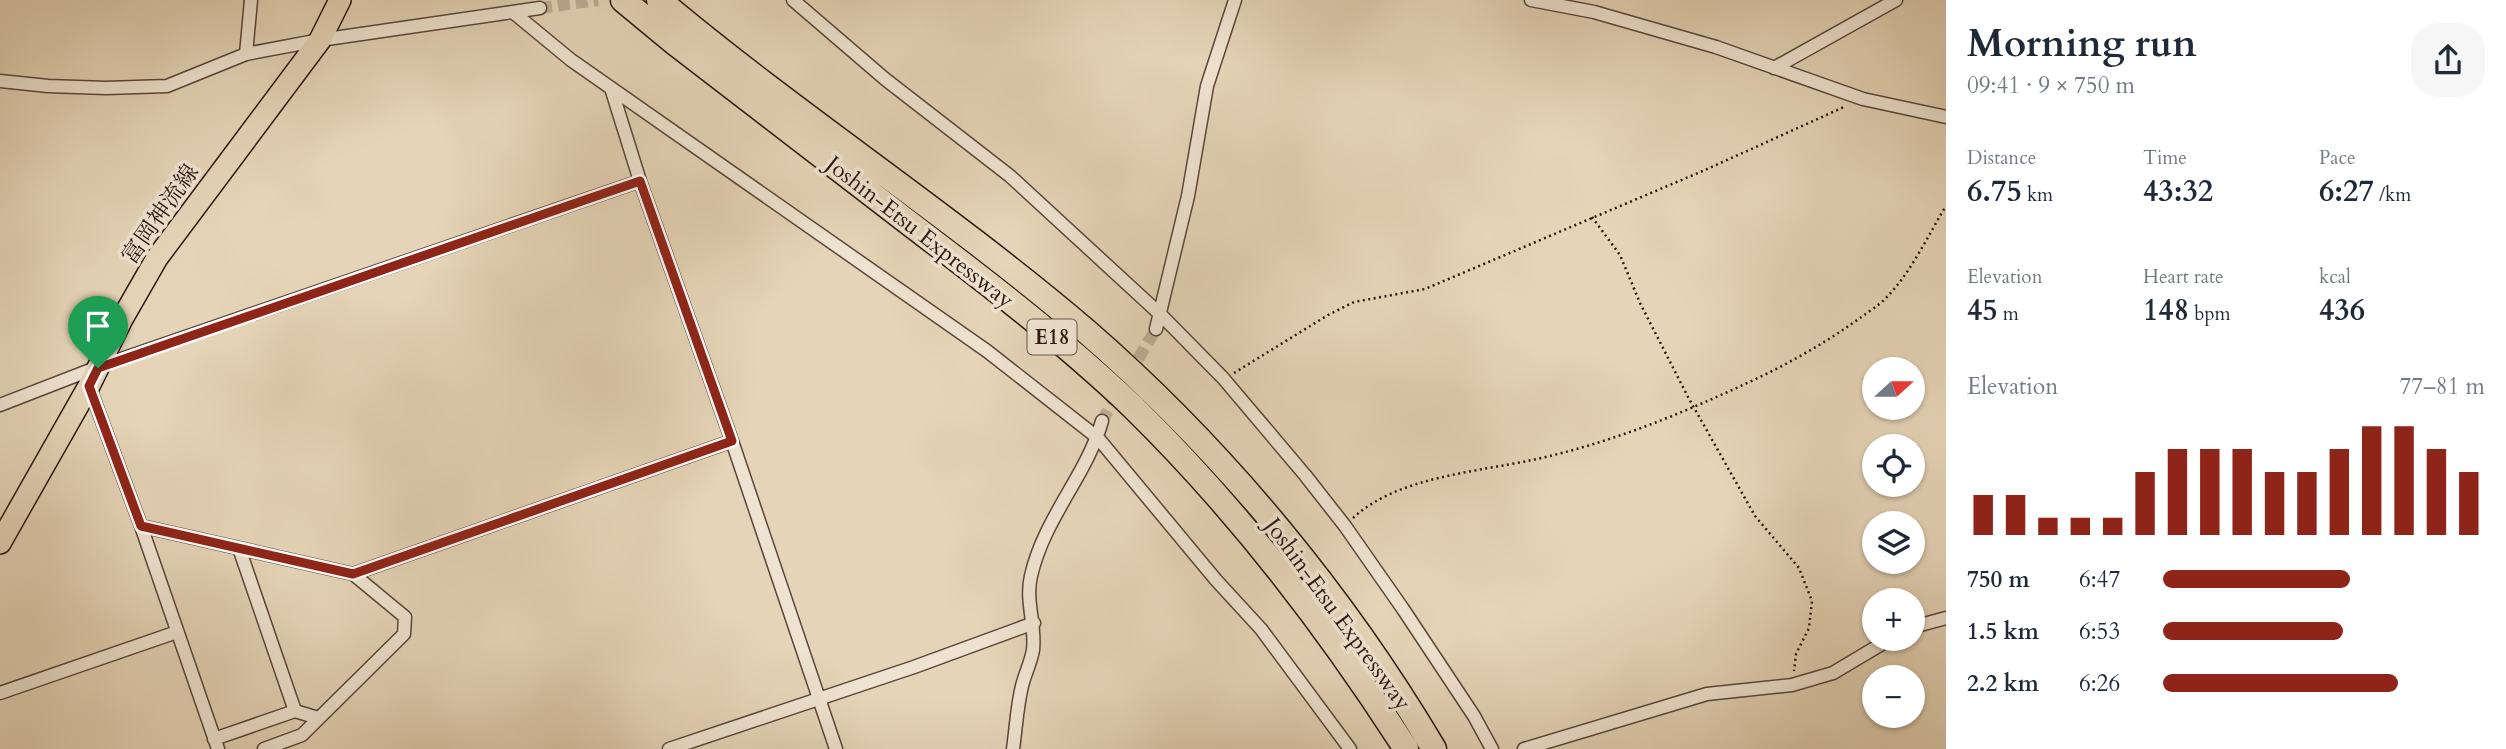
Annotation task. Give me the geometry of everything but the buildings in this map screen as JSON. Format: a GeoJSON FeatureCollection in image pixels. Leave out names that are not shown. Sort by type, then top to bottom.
{"type":"FeatureCollection","features":[{"type":"Feature","properties":{"kind":"highway","name":"Joshin-Etsu Expressway"},"geometry":{"type":"LineString","coordinates":[[623,0],[674,43],[1015,305],[1132,406],[1194,470],[1283,574],[1345,657],[1406,749]]}},
{"type":"Feature","properties":{"kind":"highway","name":"Joshin-Etsu Expressway"},"geometry":{"type":"LineString","coordinates":[[659,0],[1027,283],[1146,387],[1198,439],[1296,551],[1382,668],[1434,749]]}},
{"type":"Feature","properties":{"kind":"main road","name":"富岡神流線"},"geometry":{"type":"LineString","coordinates":[[0,542],[94,377],[122,319],[157,258],[320,40],[340,0]]}},
{"type":"Feature","properties":{"kind":"street"},"geometry":{"type":"LineString","coordinates":[[246,54],[251,0]]}},
{"type":"Feature","properties":{"kind":"street"},"geometry":{"type":"LineString","coordinates":[[793,0],[885,79],[1010,176],[1161,315],[1223,378],[1345,526],[1474,716],[1492,749]]}},
{"type":"Feature","properties":{"kind":"street"},"geometry":{"type":"LineString","coordinates":[[1156,329],[1188,196],[1207,86],[1234,0]]}},
{"type":"Feature","properties":{"kind":"street"},"geometry":{"type":"LineString","coordinates":[[1531,0],[1594,12],[1716,47],[1863,99],[1946,117]]}},
{"type":"Feature","properties":{"kind":"street"},"geometry":{"type":"LineString","coordinates":[[1774,68],[1896,0]]}},
{"type":"Feature","properties":{"kind":"street"},"geometry":{"type":"LineString","coordinates":[[0,81],[106,88],[167,86],[246,54],[320,40],[540,8]]}},
{"type":"Feature","properties":{"kind":"street"},"geometry":{"type":"LineString","coordinates":[[514,13],[571,60],[987,351],[1098,438],[1216,580],[1261,629],[1350,749]]}},
{"type":"Feature","properties":{"kind":"street"},"geometry":{"type":"LineString","coordinates":[[611,88],[640,181],[732,441],[836,749]]}},
{"type":"Feature","properties":{"kind":"street"},"geometry":{"type":"LineString","coordinates":[[0,405],[94,377],[640,181]]}},
{"type":"Feature","properties":{"kind":"street"},"geometry":{"type":"LineString","coordinates":[[94,377],[141,526],[216,744],[295,711],[318,718]]}},
{"type":"Feature","properties":{"kind":"street"},"geometry":{"type":"LineString","coordinates":[[1013,749],[1021,687],[1033,652],[1034,623],[1029,601],[1031,576],[1049,523],[1098,438],[1102,421]]}},
{"type":"Feature","properties":{"kind":"street"},"geometry":{"type":"LineString","coordinates":[[353,574],[732,441]]}},
{"type":"Feature","properties":{"kind":"street"},"geometry":{"type":"LineString","coordinates":[[141,526],[353,574],[405,617],[404,634],[302,735],[264,749]]}},
{"type":"Feature","properties":{"kind":"street"},"geometry":{"type":"LineString","coordinates":[[239,548],[295,711]]}},
{"type":"Feature","properties":{"kind":"street"},"geometry":{"type":"LineString","coordinates":[[1925,624],[1946,618]]}},
{"type":"Feature","properties":{"kind":"street"},"geometry":{"type":"LineString","coordinates":[[669,749],[914,667],[1034,623]]}},
{"type":"Feature","properties":{"kind":"street"},"geometry":{"type":"LineString","coordinates":[[0,692],[177,632]]}},
{"type":"Feature","properties":{"kind":"street"},"geometry":{"type":"LineString","coordinates":[[1524,749],[1707,694],[1792,685],[1833,673],[1870,651]]}},
{"type":"Feature","properties":{"kind":"path"},"geometry":{"type":"LineString","coordinates":[[1223,378],[1354,302],[1425,289],[1863,99]]}},
{"type":"Feature","properties":{"kind":"path"},"geometry":{"type":"LineString","coordinates":[[1345,526],[1364,508],[1421,484],[1479,468],[1529,461],[1597,445],[1695,408],[1821,345],[1885,299],[1907,270],[1946,206]]}},
{"type":"Feature","properties":{"kind":"path"},"geometry":{"type":"LineString","coordinates":[[1592,217],[1620,255],[1640,303],[1755,516],[1800,568],[1812,601],[1809,628],[1797,654],[1792,685]]}},
{"type":"Feature","properties":{"kind":"tunnel"},"geometry":{"type":"LineString","coordinates":[[540,8],[598,0]]}},
{"type":"Feature","properties":{"kind":"tunnel"},"geometry":{"type":"LineString","coordinates":[[1129,374],[1156,329]]}},
{"type":"Feature","properties":{"kind":"tunnel"},"geometry":{"type":"LineString","coordinates":[[1102,421],[1120,390]]}},
{"type":"Feature","properties":{"kind":"route"},"geometry":{"type":"LineString","coordinates":[[640,181],[732,441],[353,574],[141,526],[89,386],[98,368],[640,181]]}}]}
